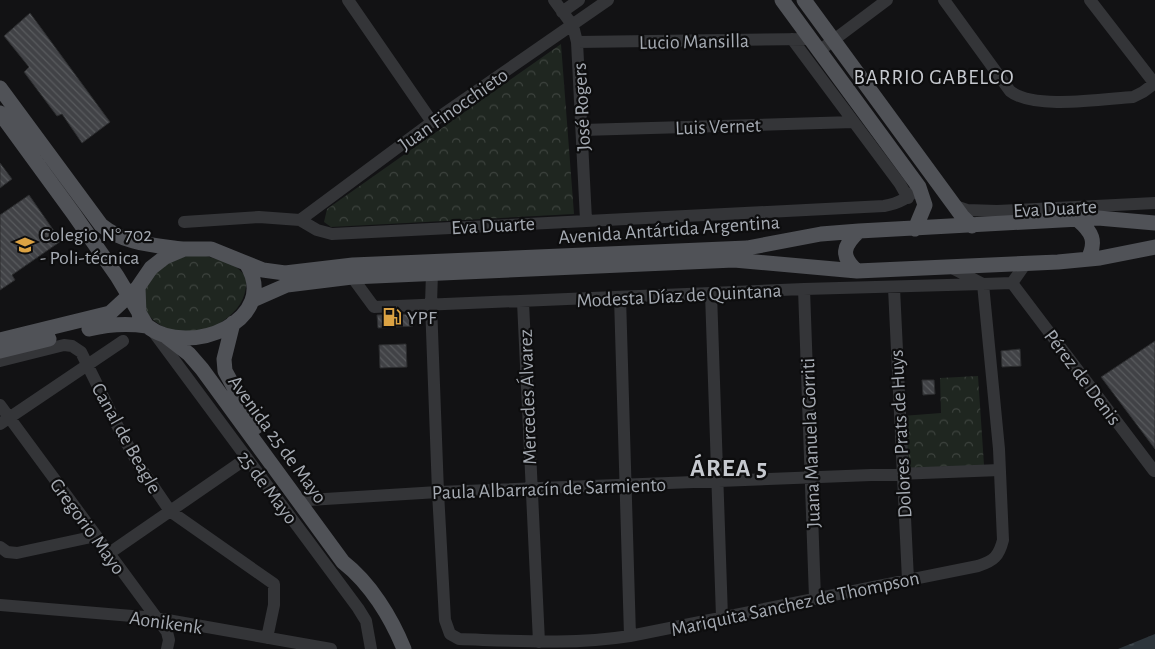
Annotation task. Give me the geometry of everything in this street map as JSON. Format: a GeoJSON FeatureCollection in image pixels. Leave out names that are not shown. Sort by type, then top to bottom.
{"type":"FeatureCollection","features":[{"type":"Feature","properties":{"kind":"main road"},"geometry":{"type":"LineString","coordinates":[[782,0],[919,187],[925,205],[915,230]]}},
{"type":"Feature","properties":{"kind":"main road"},"geometry":{"type":"LineString","coordinates":[[804,0],[955,206],[972,226]]}},
{"type":"Feature","properties":{"kind":"main road"},"geometry":{"type":"LineString","coordinates":[[0,88],[101,225],[109,232],[127,240],[184,249],[210,249],[246,264],[253,275],[255,288],[253,300],[242,316],[216,334],[199,339],[183,339],[150,326],[104,325],[0,352]]}},
{"type":"Feature","properties":{"kind":"main road","name":"Avenida 25 de Mayo"},"geometry":{"type":"LineString","coordinates":[[0,113],[134,292],[150,326],[190,354],[343,562],[356,572]]}},
{"type":"Feature","properties":{"kind":"main road","name":"Avenida Antártida Argentina"},"geometry":{"type":"LineString","coordinates":[[246,264],[273,273],[285,273],[353,265],[747,248],[821,234],[859,231],[915,230],[1115,219],[1155,223]]}},
{"type":"Feature","properties":{"kind":"main road"},"geometry":{"type":"LineString","coordinates":[[1078,220],[1092,234],[1093,245],[1088,259]]}},
{"type":"Feature","properties":{"kind":"main road"},"geometry":{"type":"LineString","coordinates":[[857,271],[846,260],[846,254],[850,239],[859,231]]}},
{"type":"Feature","properties":{"kind":"main road","name":"Avenida Antártida Argentina"},"geometry":{"type":"LineString","coordinates":[[253,300],[286,284],[352,276],[734,260],[857,271],[1026,264],[1088,259],[1155,248]]}},
{"type":"Feature","properties":{"kind":"main road"},"geometry":{"type":"LineString","coordinates":[[0,340],[110,313],[134,292],[151,268],[166,257],[184,249]]}},
{"type":"Feature","properties":{"kind":"main road","name":"Avenida 25 de Mayo"},"geometry":{"type":"LineString","coordinates":[[233,323],[225,353],[225,371],[248,416],[352,561],[356,572],[385,612],[404,649]]}},
{"type":"Feature","properties":{"kind":"street"},"geometry":{"type":"LineString","coordinates":[[348,0],[432,122]]}},
{"type":"Feature","properties":{"kind":"street","name":"José Rogers"},"geometry":{"type":"LineString","coordinates":[[554,0],[573,26],[577,42],[586,220]]}},
{"type":"Feature","properties":{"kind":"street"},"geometry":{"type":"LineString","coordinates":[[562,12],[579,0]]}},
{"type":"Feature","properties":{"kind":"street","name":"Juan Finocchieto"},"geometry":{"type":"LineString","coordinates":[[300,220],[432,122],[608,0]]}},
{"type":"Feature","properties":{"kind":"street"},"geometry":{"type":"LineString","coordinates":[[820,51],[887,0]]}},
{"type":"Feature","properties":{"kind":"street"},"geometry":{"type":"LineString","coordinates":[[944,0],[1010,91],[1017,96],[1029,100],[1063,101],[1133,97],[1144,92],[1155,84],[1090,0]]}},
{"type":"Feature","properties":{"kind":"street","name":"Lucio Mansilla"},"geometry":{"type":"LineString","coordinates":[[577,42],[810,38]]}},
{"type":"Feature","properties":{"kind":"street"},"geometry":{"type":"LineString","coordinates":[[792,39],[900,184],[908,198]]}},
{"type":"Feature","properties":{"kind":"street","name":"Luis Vernet"},"geometry":{"type":"LineString","coordinates":[[582,130],[854,122]]}},
{"type":"Feature","properties":{"kind":"street","name":"Eva Duarte"},"geometry":{"type":"LineString","coordinates":[[184,222],[259,217],[300,220],[317,230],[332,234],[884,206],[897,204],[908,198],[919,187]]}},
{"type":"Feature","properties":{"kind":"street"},"geometry":{"type":"LineString","coordinates":[[1115,219],[1155,205]]}},
{"type":"Feature","properties":{"kind":"street","name":"Eva Duarte"},"geometry":{"type":"LineString","coordinates":[[955,206],[968,210],[997,211],[1155,205]]}},
{"type":"Feature","properties":{"kind":"street"},"geometry":{"type":"LineString","coordinates":[[1012,283],[1026,264]]}},
{"type":"Feature","properties":{"kind":"street"},"geometry":{"type":"LineString","coordinates":[[950,267],[983,284],[1000,470]]}},
{"type":"Feature","properties":{"kind":"street"},"geometry":{"type":"LineString","coordinates":[[432,273],[431,304],[438,492]]}},
{"type":"Feature","properties":{"kind":"street","name":"Modesta Díaz de Quintana"},"geometry":{"type":"LineString","coordinates":[[352,276],[374,307],[804,289],[894,288],[1012,283]]}},
{"type":"Feature","properties":{"kind":"street","name":"Pérez de Denis"},"geometry":{"type":"LineString","coordinates":[[1012,283],[1154,472]]}},
{"type":"Feature","properties":{"kind":"street","name":"Dolores Prats de Huys"},"geometry":{"type":"LineString","coordinates":[[894,288],[901,474],[908,580]]}},
{"type":"Feature","properties":{"kind":"street","name":"Juana Manuela Gorriti"},"geometry":{"type":"LineString","coordinates":[[804,289],[815,598]]}},
{"type":"Feature","properties":{"kind":"street"},"geometry":{"type":"LineString","coordinates":[[711,293],[719,481],[722,617]]}},
{"type":"Feature","properties":{"kind":"street"},"geometry":{"type":"LineString","coordinates":[[620,297],[630,636]]}},
{"type":"Feature","properties":{"kind":"street","name":"Mercedes Álvarez"},"geometry":{"type":"LineString","coordinates":[[524,302],[539,642]]}},
{"type":"Feature","properties":{"kind":"street","name":"25 de Mayo"},"geometry":{"type":"LineString","coordinates":[[150,326],[358,608],[366,621],[371,649]]}},
{"type":"Feature","properties":{"kind":"street"},"geometry":{"type":"LineString","coordinates":[[5,421],[123,341]]}},
{"type":"Feature","properties":{"kind":"street","name":"Canal de Beagle"},"geometry":{"type":"LineString","coordinates":[[0,362],[64,345],[72,346],[81,352],[120,431],[170,511]]}},
{"type":"Feature","properties":{"kind":"street","name":"Gregorio Mayo"},"geometry":{"type":"LineString","coordinates":[[0,405],[5,421],[96,536],[167,632],[169,640],[167,649]]}},
{"type":"Feature","properties":{"kind":"street"},"geometry":{"type":"LineString","coordinates":[[108,554],[247,458]]}},
{"type":"Feature","properties":{"kind":"street","name":"Paula Albarracín de Sarmiento"},"geometry":{"type":"LineString","coordinates":[[309,500],[438,492],[1000,470]]}},
{"type":"Feature","properties":{"kind":"street","name":"Mariquita Sanchez de Thompson"},"geometry":{"type":"LineString","coordinates":[[438,492],[445,620],[450,634],[459,639],[539,642],[597,641],[630,636],[991,562],[1000,554],[1003,540],[1000,470]]}},
{"type":"Feature","properties":{"kind":"street"},"geometry":{"type":"LineString","coordinates":[[170,511],[274,584],[274,606],[267,638]]}},
{"type":"Feature","properties":{"kind":"street"},"geometry":{"type":"LineString","coordinates":[[0,547],[7,552],[17,553],[96,536]]}},
{"type":"Feature","properties":{"kind":"street","name":"Aonikenk"},"geometry":{"type":"LineString","coordinates":[[0,605],[156,618],[331,649]]}},
{"type":"Feature","properties":{"kind":"green space"},"geometry":{"type":"Polygon","coordinates":[[[561,44],[574,214],[331,227],[324,222],[327,209],[561,44]]]}},
{"type":"Feature","properties":{"kind":"green space"},"geometry":{"type":"Polygon","coordinates":[[[199,254],[233,264],[246,276],[244,296],[238,307],[229,317],[207,332],[190,334],[173,331],[155,321],[146,310],[143,297],[146,285],[155,273],[167,264],[182,257],[199,254]]]}},
{"type":"Feature","properties":{"kind":"green space"},"geometry":{"type":"Polygon","coordinates":[[[978,376],[984,465],[906,470],[902,416],[941,413],[940,378],[978,376]]]}},
{"type":"Feature","properties":{"kind":"water"},"geometry":{"type":"Polygon","coordinates":[[[1155,634],[1155,649],[1118,649],[1155,634]]]}},
{"type":"Feature","properties":{"kind":"building"},"geometry":{"type":"Polygon","coordinates":[[[30,13],[110,122],[82,143],[62,114],[57,116],[24,72],[29,67],[4,36],[30,13]]]}},
{"type":"Feature","properties":{"kind":"building"},"geometry":{"type":"Polygon","coordinates":[[[0,163],[12,179],[0,188],[0,163]]]}},
{"type":"Feature","properties":{"kind":"building"},"geometry":{"type":"Polygon","coordinates":[[[29,195],[61,241],[12,275],[15,280],[0,290],[0,215],[29,195]]]}},
{"type":"Feature","properties":{"kind":"building"},"geometry":{"type":"Polygon","coordinates":[[[413,314],[413,326],[378,328],[377,315],[413,314]]]}},
{"type":"Feature","properties":{"kind":"building"},"geometry":{"type":"Polygon","coordinates":[[[1155,341],[1155,449],[1101,377],[1155,341]]]}},
{"type":"Feature","properties":{"kind":"building"},"geometry":{"type":"Polygon","coordinates":[[[406,344],[407,367],[380,368],[379,345],[406,344]]]}},
{"type":"Feature","properties":{"kind":"building"},"geometry":{"type":"Polygon","coordinates":[[[1020,349],[1021,366],[1002,367],[1001,351],[1020,349]]]}},
{"type":"Feature","properties":{"kind":"building"},"geometry":{"type":"Polygon","coordinates":[[[922,380],[934,380],[935,394],[923,395],[922,380]]]}},
{"type":"Feature","properties":{"kind":"place","name":"Colegio N° 702 - Poli-técnica"},"geometry":{"type":"Point","coordinates":[25,245]}},
{"type":"Feature","properties":{"kind":"place","name":"YPF"},"geometry":{"type":"Point","coordinates":[392,317]}},
{"type":"Feature","properties":{"kind":"district","name":"BARRIO GABELCO"},"geometry":{"type":"Point","coordinates":[934,77]}},
{"type":"Feature","properties":{"kind":"district","name":"ÁREA 5"},"geometry":{"type":"Point","coordinates":[729,467]}}]}
